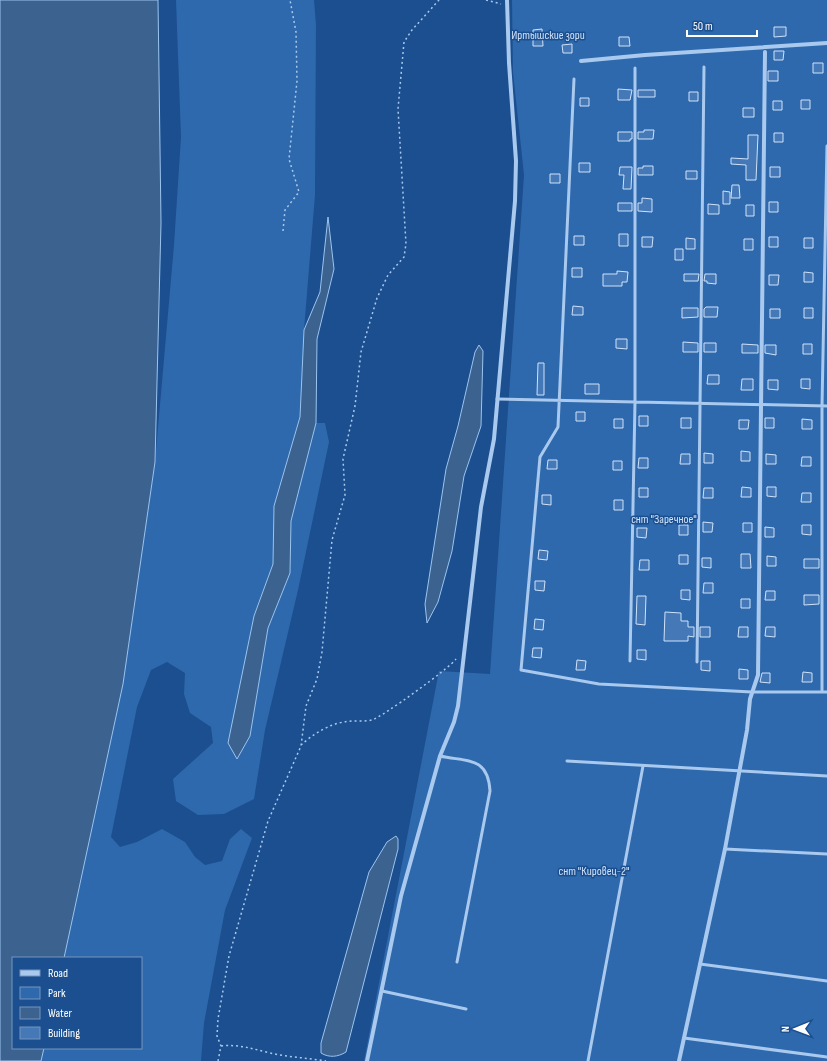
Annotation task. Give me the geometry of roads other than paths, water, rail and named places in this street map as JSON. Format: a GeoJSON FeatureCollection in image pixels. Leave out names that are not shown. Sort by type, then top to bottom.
{"type":"FeatureCollection","features":[{"type":"Feature","properties":{"kind":"street"},"geometry":{"type":"LineString","coordinates":[[367,1061],[401,896],[440,756],[454,722],[458,706],[482,507],[494,439],[516,181],[507,0]]}},
{"type":"Feature","properties":{"kind":"street"},"geometry":{"type":"LineString","coordinates":[[581,61],[645,55],[827,43]]}},
{"type":"Feature","properties":{"kind":"street"},"geometry":{"type":"LineString","coordinates":[[679,1061],[725,849],[747,730],[750,699],[758,675],[765,52]]}},
{"type":"Feature","properties":{"kind":"lane"},"geometry":{"type":"LineString","coordinates":[[697,662],[704,67]]}},
{"type":"Feature","properties":{"kind":"lane"},"geometry":{"type":"LineString","coordinates":[[630,661],[635,402],[634,68]]}},
{"type":"Feature","properties":{"kind":"lane"},"geometry":{"type":"LineString","coordinates":[[574,79],[558,427],[540,457],[521,670],[599,684],[752,692],[827,692]]}},
{"type":"Feature","properties":{"kind":"lane"},"geometry":{"type":"LineString","coordinates":[[822,692],[822,406],[827,146]]}},
{"type":"Feature","properties":{"kind":"lane"},"geometry":{"type":"LineString","coordinates":[[497,398],[761,406],[827,406]]}},
{"type":"Feature","properties":{"kind":"lane"},"geometry":{"type":"LineString","coordinates":[[440,756],[475,762],[484,768],[489,778],[490,791],[457,962]]}},
{"type":"Feature","properties":{"kind":"lane"},"geometry":{"type":"LineString","coordinates":[[567,761],[827,776]]}},
{"type":"Feature","properties":{"kind":"lane"},"geometry":{"type":"LineString","coordinates":[[588,1061],[643,766]]}},
{"type":"Feature","properties":{"kind":"lane"},"geometry":{"type":"LineString","coordinates":[[725,849],[827,854]]}},
{"type":"Feature","properties":{"kind":"lane"},"geometry":{"type":"LineString","coordinates":[[700,964],[827,981]]}},
{"type":"Feature","properties":{"kind":"lane"},"geometry":{"type":"LineString","coordinates":[[382,991],[466,1009]]}},
{"type":"Feature","properties":{"kind":"lane"},"geometry":{"type":"LineString","coordinates":[[684,1038],[827,1057]]}},
{"type":"Feature","properties":{"kind":"water"},"geometry":{"type":"Polygon","coordinates":[[[0,0],[158,0],[161,223],[155,462],[123,684],[64,957],[12,957],[12,1049],[44,1049],[41,1061],[0,1061],[0,0]]]}},
{"type":"Feature","properties":{"kind":"water"},"geometry":{"type":"Polygon","coordinates":[[[328,217],[334,269],[317,339],[316,423],[291,521],[290,573],[268,628],[250,736],[237,759],[228,743],[254,616],[273,564],[274,506],[300,417],[304,330],[320,292],[328,217]]]}},
{"type":"Feature","properties":{"kind":"water"},"geometry":{"type":"Polygon","coordinates":[[[479,345],[483,351],[481,426],[464,476],[452,551],[438,602],[427,623],[425,604],[446,469],[458,426],[475,352],[479,345]]]}},
{"type":"Feature","properties":{"kind":"water"},"geometry":{"type":"Polygon","coordinates":[[[396,836],[398,839],[398,849],[346,1052],[337,1056],[327,1056],[321,1053],[321,1043],[369,872],[387,842],[396,836]]]}},
{"type":"Feature","properties":{"kind":"park label","name":"Иртышские зори"},"geometry":{"type":"Point","coordinates":[548,35]}},
{"type":"Feature","properties":{"kind":"park label","name":"снт \"Заречное\""},"geometry":{"type":"Point","coordinates":[664,519]}},
{"type":"Feature","properties":{"kind":"park label","name":"снт \"Кировец-2\""},"geometry":{"type":"Point","coordinates":[594,871]}}]}
